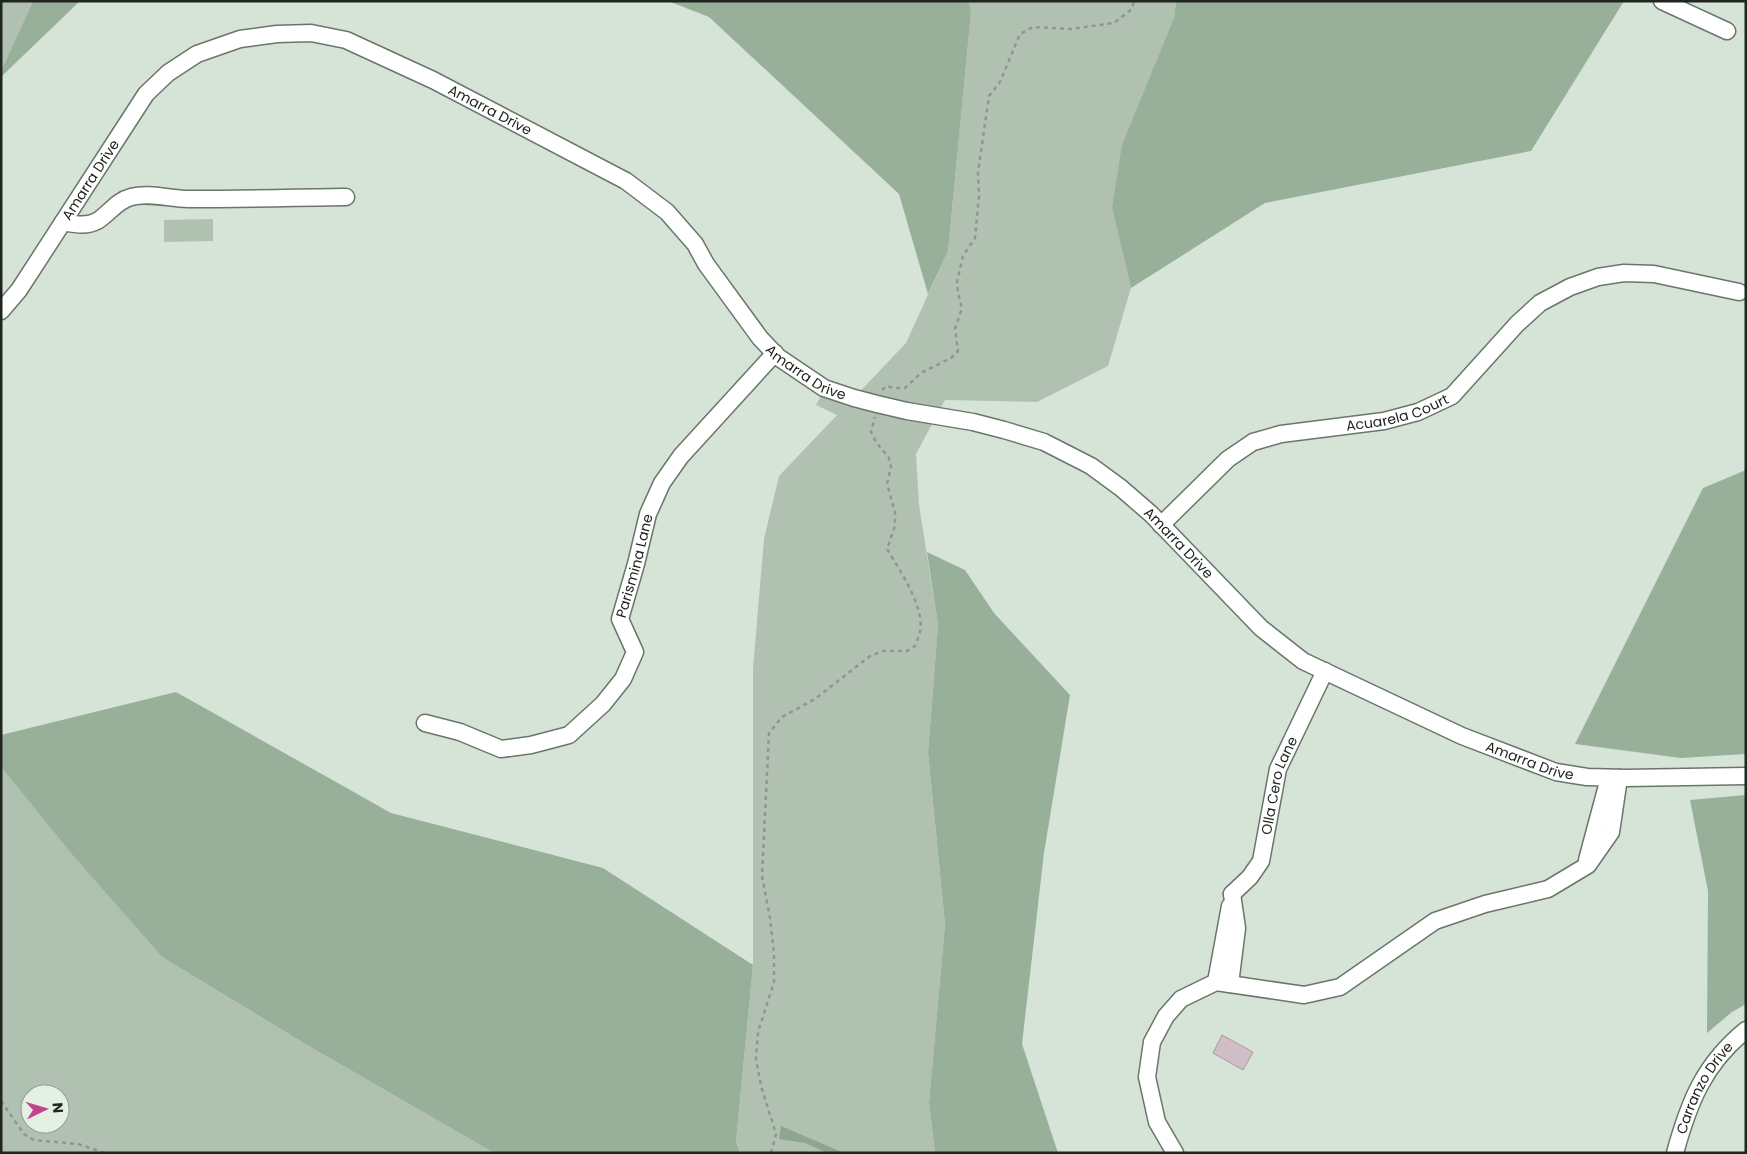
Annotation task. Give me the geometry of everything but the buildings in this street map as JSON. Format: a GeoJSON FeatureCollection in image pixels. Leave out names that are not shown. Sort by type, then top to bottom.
{"type":"FeatureCollection","features":[{"type":"Feature","properties":{"kind":"street"},"geometry":{"type":"LineString","coordinates":[[1662,1],[1728,30]]}},
{"type":"Feature","properties":{"kind":"street","name":"Amarra Drive"},"geometry":{"type":"LineString","coordinates":[[1,311],[19,290],[146,94],[168,74],[197,54],[240,39],[277,34],[311,33],[346,40],[433,80],[626,181],[667,212],[695,244],[706,264],[755,331],[775,353],[798,372],[824,388],[854,398],[907,411],[973,422],[1044,442],[1091,466],[1121,488],[1161,525],[1261,628],[1303,661],[1462,736],[1556,772],[1587,777],[1614,778],[1746,776]]}},
{"type":"Feature","properties":{"kind":"street"},"geometry":{"type":"LineString","coordinates":[[63,222],[80,225],[96,221],[119,202],[143,195],[184,199],[251,200],[346,197]]}},
{"type":"Feature","properties":{"kind":"street","name":"Acuarela Court"},"geometry":{"type":"LineString","coordinates":[[1161,525],[1228,459],[1252,442],[1281,434],[1384,421],[1418,412],[1452,396],[1517,324],[1540,303],[1570,287],[1598,277],[1624,273],[1654,274],[1739,292]]}},
{"type":"Feature","properties":{"kind":"street","name":"Parismina Lane"},"geometry":{"type":"LineString","coordinates":[[425,723],[460,732],[502,749],[531,746],[569,735],[603,704],[623,678],[635,652],[620,619],[648,514],[662,483],[681,456],[775,353]]}},
{"type":"Feature","properties":{"kind":"street","name":"Olla Cero Lane"},"geometry":{"type":"LineString","coordinates":[[1223,983],[1238,928],[1232,894],[1250,877],[1261,862],[1278,769],[1325,671]]}},
{"type":"Feature","properties":{"kind":"street"},"geometry":{"type":"LineString","coordinates":[[1175,1153],[1157,1122],[1147,1077],[1152,1042],[1166,1016],[1181,999],[1223,983],[1304,995],[1340,987],[1435,921],[1485,904],[1548,889],[1585,867],[1614,778]]}},
{"type":"Feature","properties":{"kind":"street","name":"Carranzo Drive"},"geometry":{"type":"LineString","coordinates":[[1675,1153],[1685,1118],[1705,1073],[1736,1037],[1746,1030]]}},
{"type":"Feature","properties":{"kind":"path"},"geometry":{"type":"LineString","coordinates":[[879,393],[886,386],[906,388],[922,373],[951,358],[958,351],[955,329],[962,308],[957,282],[963,256],[975,238],[978,172],[989,96],[1000,82],[1020,34],[1033,27],[1070,29],[1114,23],[1132,8],[1134,1]]}},
{"type":"Feature","properties":{"kind":"path"},"geometry":{"type":"LineString","coordinates":[[771,1153],[776,1134],[761,1086],[756,1059],[758,1032],[774,982],[774,954],[771,927],[762,876],[769,733],[782,717],[815,699],[870,656],[883,651],[907,651],[916,646],[921,630],[918,607],[887,548],[895,526],[895,512],[887,484],[891,467],[889,458],[876,442],[872,432],[876,411]]}},
{"type":"Feature","properties":{"kind":"path"},"geometry":{"type":"LineString","coordinates":[[1,1101],[24,1134],[34,1140],[78,1144],[105,1153]]}},
{"type":"Feature","properties":{"kind":"shaded area"},"geometry":{"type":"Polygon","coordinates":[[[1,1],[33,1],[1,71],[1,1]]]}},
{"type":"Feature","properties":{"kind":"shaded area"},"geometry":{"type":"Polygon","coordinates":[[[33,1],[80,1],[1,77],[1,71],[33,1]]]}},
{"type":"Feature","properties":{"kind":"shaded area"},"geometry":{"type":"Polygon","coordinates":[[[668,1],[969,1],[971,13],[948,251],[928,294],[899,194],[709,17],[668,1]]]}},
{"type":"Feature","properties":{"kind":"shaded area"},"geometry":{"type":"Polygon","coordinates":[[[969,1],[1176,1],[1174,18],[1112,208],[1131,288],[1108,366],[1037,402],[945,400],[916,454],[919,505],[938,625],[928,752],[945,924],[929,1103],[935,1153],[740,1153],[736,1142],[753,965],[753,668],[764,539],[779,476],[837,415],[816,405],[822,394],[848,404],[906,343],[948,251],[971,13],[969,1]]]}},
{"type":"Feature","properties":{"kind":"shaded area"},"geometry":{"type":"Polygon","coordinates":[[[1176,1],[1624,1],[1531,151],[1265,203],[1131,288],[1112,208],[1122,145],[1174,18],[1176,1]]]}},
{"type":"Feature","properties":{"kind":"shaded area"},"geometry":{"type":"Polygon","coordinates":[[[213,219],[213,241],[164,242],[164,220],[213,219]]]}},
{"type":"Feature","properties":{"kind":"shaded area"},"geometry":{"type":"Polygon","coordinates":[[[1746,470],[1746,754],[1681,758],[1575,744],[1703,488],[1746,470]]]}},
{"type":"Feature","properties":{"kind":"shaded area"},"geometry":{"type":"Polygon","coordinates":[[[927,552],[965,570],[994,613],[1070,695],[1044,853],[1022,1044],[1058,1153],[935,1153],[929,1103],[945,924],[928,752],[938,625],[927,552]]]}},
{"type":"Feature","properties":{"kind":"shaded area"},"geometry":{"type":"Polygon","coordinates":[[[176,692],[391,813],[603,868],[753,965],[736,1142],[740,1153],[494,1153],[307,1045],[162,957],[74,857],[1,767],[1,735],[176,692]]]}},
{"type":"Feature","properties":{"kind":"shaded area"},"geometry":{"type":"Polygon","coordinates":[[[1,767],[74,857],[162,957],[307,1045],[494,1153],[1,1153],[1,767]]]}},
{"type":"Feature","properties":{"kind":"shaded area"},"geometry":{"type":"Polygon","coordinates":[[[1746,795],[1746,1004],[1732,1012],[1707,1033],[1708,891],[1690,800],[1746,795]]]}},
{"type":"Feature","properties":{"kind":"shaded area"},"geometry":{"type":"Polygon","coordinates":[[[781,1126],[844,1153],[827,1153],[805,1143],[779,1139],[781,1126]]]}}]}
